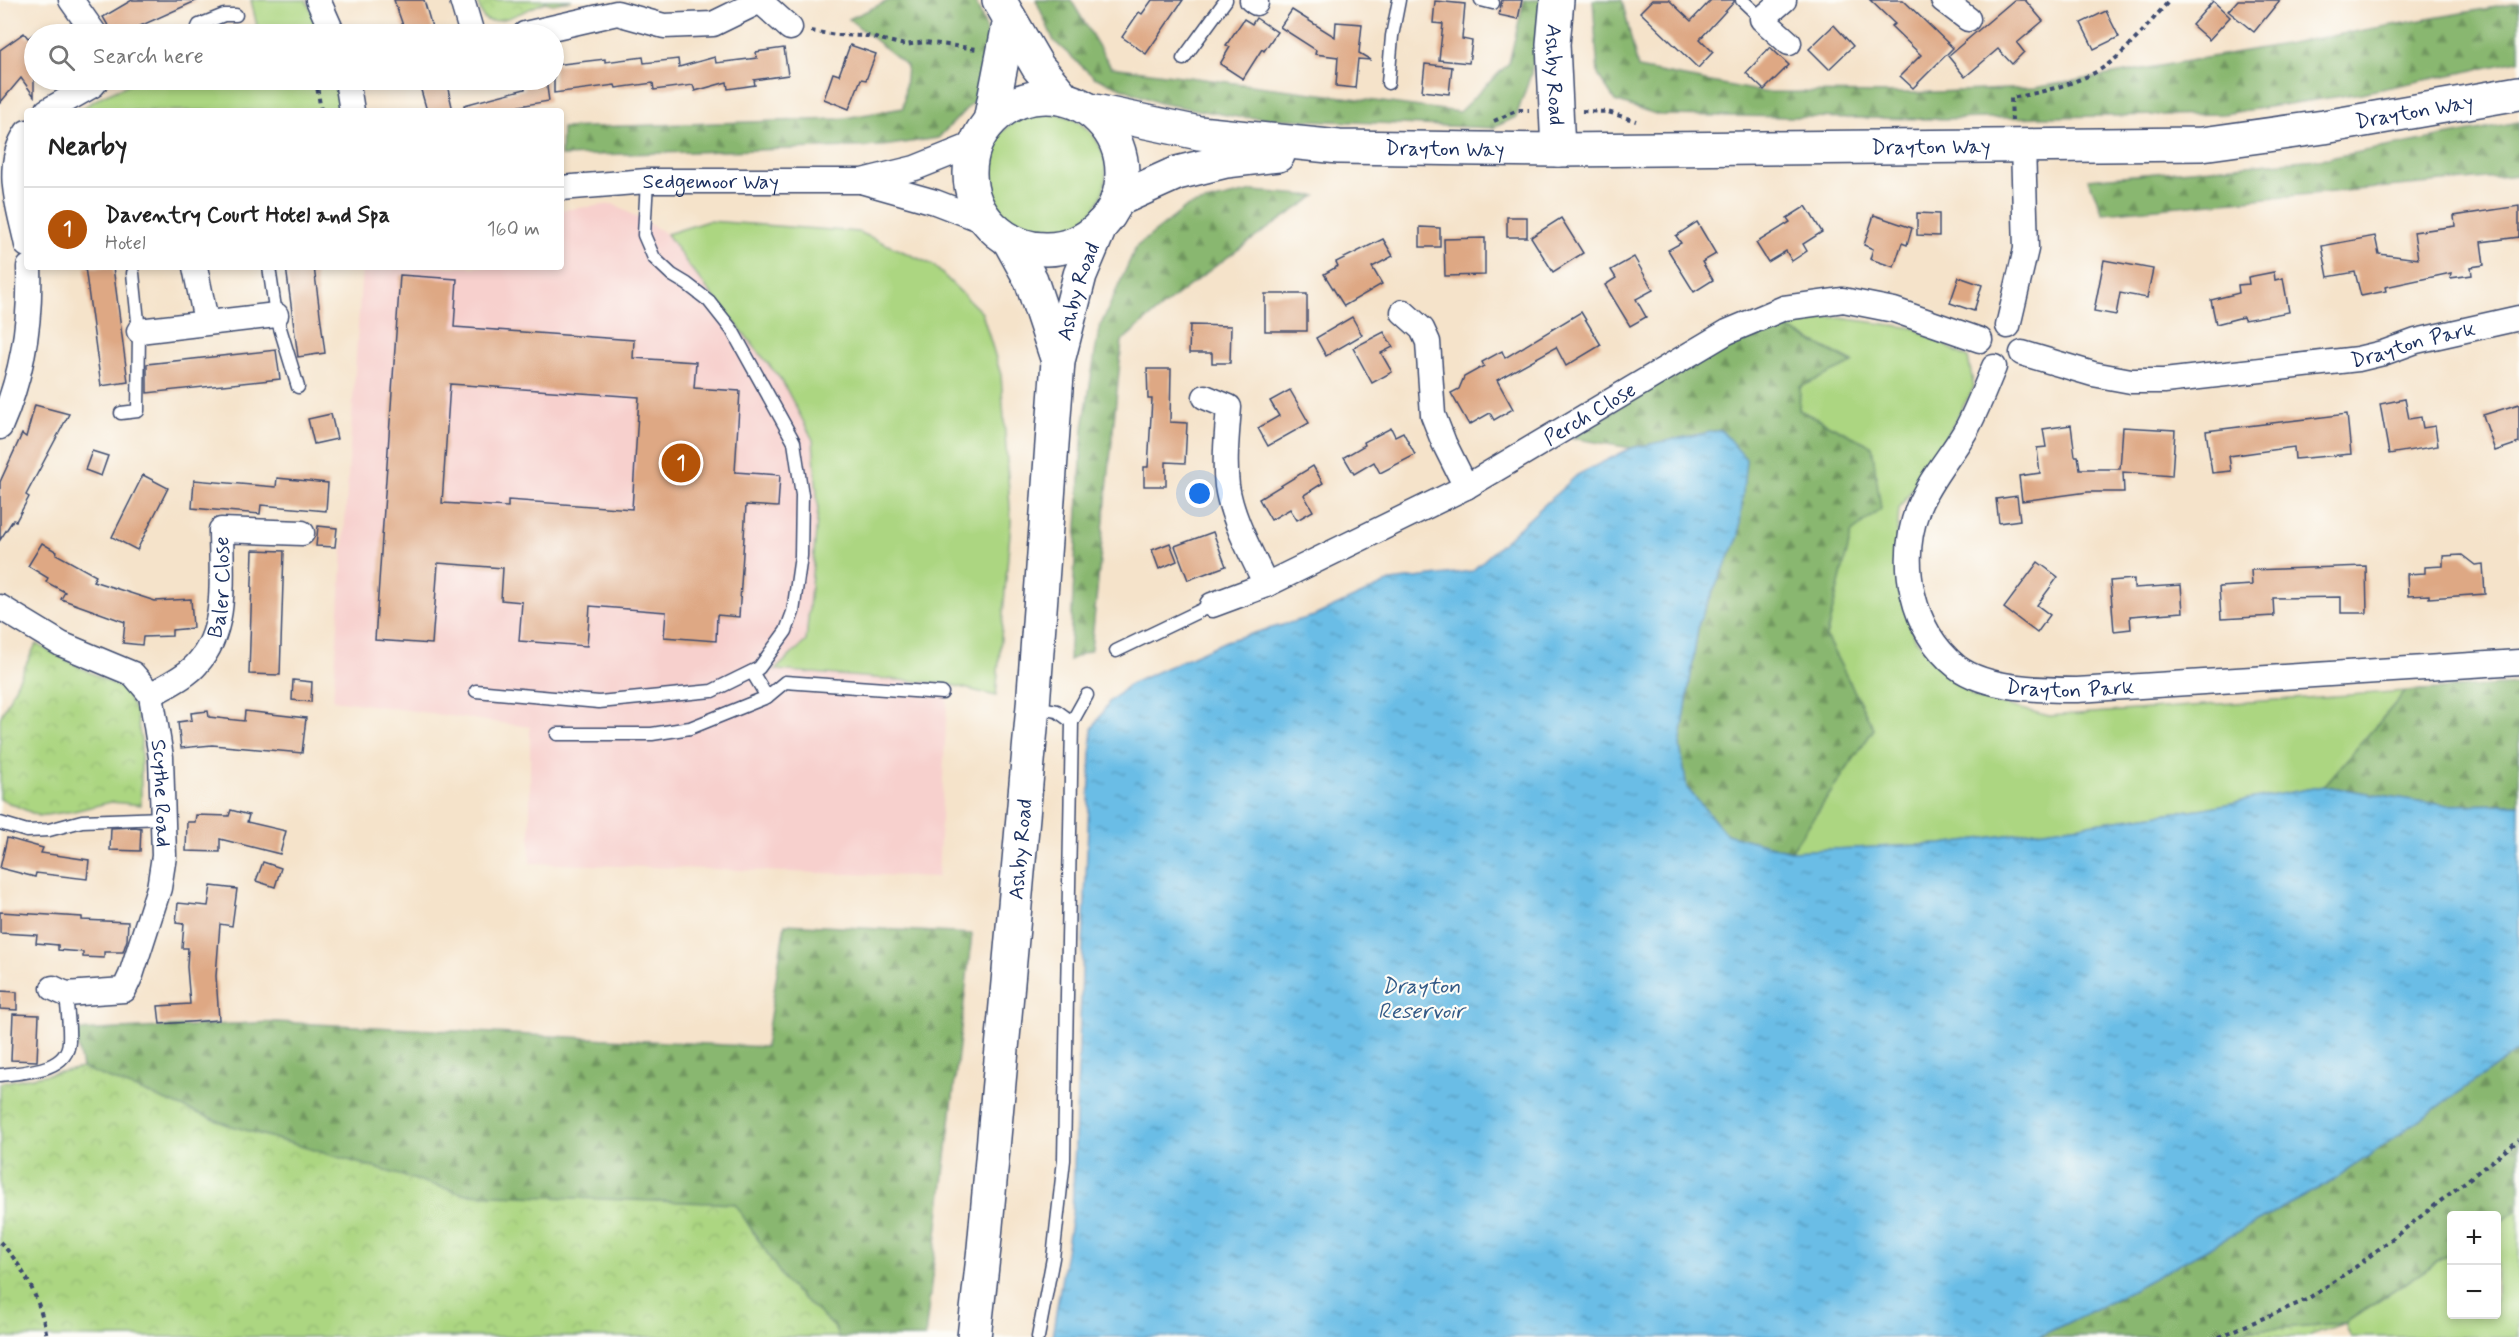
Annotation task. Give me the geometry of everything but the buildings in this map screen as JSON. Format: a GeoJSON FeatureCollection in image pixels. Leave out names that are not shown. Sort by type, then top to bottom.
{"type":"FeatureCollection","features":[{"type":"Feature","properties":{"kind":"main road","name":"Ashby Road"},"geometry":{"type":"LineString","coordinates":[[1557,0],[1553,44],[1554,110],[1558,150]]}},
{"type":"Feature","properties":{"kind":"main road"},"geometry":{"type":"LineString","coordinates":[[1004,10],[1038,67],[1077,104],[1108,128],[1119,151],[1122,176],[1109,213],[1088,236],[1074,244],[1049,249],[1025,246],[998,231],[974,197],[969,171],[982,132],[1004,10]]}},
{"type":"Feature","properties":{"kind":"main road","name":"Drayton Way"},"geometry":{"type":"LineString","coordinates":[[1077,104],[1199,134],[1339,147],[1558,150],[2018,136],[2202,144],[2324,127],[2519,93]]}},
{"type":"Feature","properties":{"kind":"main road"},"geometry":{"type":"LineString","coordinates":[[982,132],[1011,105],[1037,97],[1077,104]]}},
{"type":"Feature","properties":{"kind":"main road","name":"Drayton Way"},"geometry":{"type":"LineString","coordinates":[[1109,213],[1177,173],[1226,161],[1339,147]]}},
{"type":"Feature","properties":{"kind":"main road","name":"Ashby Road"},"geometry":{"type":"LineString","coordinates":[[974,1337],[1033,706],[1058,361],[1080,275],[1109,213]]}},
{"type":"Feature","properties":{"kind":"main road","name":"Ashby Road"},"geometry":{"type":"LineString","coordinates":[[998,231],[1031,280],[1058,361]]}},
{"type":"Feature","properties":{"kind":"street"},"geometry":{"type":"LineString","coordinates":[[71,0],[88,24]]}},
{"type":"Feature","properties":{"kind":"street"},"geometry":{"type":"LineString","coordinates":[[318,0],[329,24]]}},
{"type":"Feature","properties":{"kind":"street"},"geometry":{"type":"LineString","coordinates":[[462,0],[469,24]]}},
{"type":"Feature","properties":{"kind":"street"},"geometry":{"type":"LineString","coordinates":[[558,24],[619,7],[664,26],[713,24],[760,0],[790,28]]}},
{"type":"Feature","properties":{"kind":"street"},"geometry":{"type":"LineString","coordinates":[[1784,0],[1762,19],[1789,43]]}},
{"type":"Feature","properties":{"kind":"street"},"geometry":{"type":"LineString","coordinates":[[1942,0],[1968,19]]}},
{"type":"Feature","properties":{"kind":"street"},"geometry":{"type":"LineString","coordinates":[[52,108],[84,90]]}},
{"type":"Feature","properties":{"kind":"street"},"geometry":{"type":"LineString","coordinates":[[349,90],[352,108]]}},
{"type":"Feature","properties":{"kind":"street","name":"Sedgemoor Way"},"geometry":{"type":"LineString","coordinates":[[564,188],[647,181],[862,181],[915,168],[982,132]]}},
{"type":"Feature","properties":{"kind":"street"},"geometry":{"type":"LineString","coordinates":[[2008,326],[2026,249],[2018,136]]}},
{"type":"Feature","properties":{"kind":"street"},"geometry":{"type":"LineString","coordinates":[[24,138],[15,154],[14,178],[24,230]]}},
{"type":"Feature","properties":{"kind":"street","name":"Sedgemoor Way"},"geometry":{"type":"LineString","coordinates":[[862,181],[935,202],[998,231]]}},
{"type":"Feature","properties":{"kind":"street"},"geometry":{"type":"LineString","coordinates":[[0,427],[12,400],[24,355],[31,304],[29,270]]}},
{"type":"Feature","properties":{"kind":"street"},"geometry":{"type":"LineString","coordinates":[[196,270],[206,321]]}},
{"type":"Feature","properties":{"kind":"street","name":"Perch Close"},"geometry":{"type":"LineString","coordinates":[[1212,605],[1266,585],[1466,487],[1727,332],[1784,308],[1843,300],[1894,310],[1980,340]]}},
{"type":"Feature","properties":{"kind":"street"},"geometry":{"type":"LineString","coordinates":[[1403,312],[1422,329],[1428,342],[1433,415],[1466,487]]}},
{"type":"Feature","properties":{"kind":"street"},"geometry":{"type":"LineString","coordinates":[[139,331],[206,321],[276,315]]}},
{"type":"Feature","properties":{"kind":"street","name":"Drayton Park"},"geometry":{"type":"LineString","coordinates":[[2022,353],[2093,374],[2131,381],[2164,381],[2358,359],[2383,353],[2416,340],[2519,318]]}},
{"type":"Feature","properties":{"kind":"street"},"geometry":{"type":"LineString","coordinates":[[2008,326],[2022,339],[2022,353],[2012,366],[1994,367],[1984,361],[1980,354],[1980,340],[1990,327],[2008,326]]}},
{"type":"Feature","properties":{"kind":"street","name":"Drayton Park"},"geometry":{"type":"LineString","coordinates":[[1994,367],[1966,430],[1925,492],[1911,532],[1907,557],[1910,583],[1919,616],[1935,643],[1958,668],[1986,680],[2012,687],[2077,690],[2519,662]]}},
{"type":"Feature","properties":{"kind":"street"},"geometry":{"type":"LineString","coordinates":[[1205,397],[1229,407],[1227,488],[1239,527],[1266,585]]}},
{"type":"Feature","properties":{"kind":"street","name":"Baler Close"},"geometry":{"type":"LineString","coordinates":[[151,695],[196,666],[213,642],[220,610],[221,530],[302,533]]}},
{"type":"Feature","properties":{"kind":"street"},"geometry":{"type":"LineString","coordinates":[[0,607],[61,644],[133,674],[151,695]]}},
{"type":"Feature","properties":{"kind":"street","name":"Scythe Road"},"geometry":{"type":"LineString","coordinates":[[59,991],[124,990],[159,888],[164,856],[164,818],[161,756],[151,695]]}},
{"type":"Feature","properties":{"kind":"lane"},"geometry":{"type":"LineString","coordinates":[[1183,58],[1226,0]]}},
{"type":"Feature","properties":{"kind":"lane"},"geometry":{"type":"LineString","coordinates":[[1388,83],[1392,36],[1399,0]]}},
{"type":"Feature","properties":{"kind":"lane"},"geometry":{"type":"LineString","coordinates":[[1742,0],[1762,19]]}},
{"type":"Feature","properties":{"kind":"lane"},"geometry":{"type":"LineString","coordinates":[[202,24],[224,15],[236,15]]}},
{"type":"Feature","properties":{"kind":"lane"},"geometry":{"type":"LineString","coordinates":[[476,692],[599,702],[712,691],[759,668],[786,631],[793,612],[801,556],[802,495],[794,442],[732,330],[709,301],[672,275],[654,258],[644,235],[647,181]]}},
{"type":"Feature","properties":{"kind":"lane"},"geometry":{"type":"LineString","coordinates":[[269,270],[276,315],[298,387]]}},
{"type":"Feature","properties":{"kind":"lane"},"geometry":{"type":"LineString","coordinates":[[121,412],[138,411],[139,331],[133,273]]}},
{"type":"Feature","properties":{"kind":"lane"},"geometry":{"type":"LineString","coordinates":[[1116,651],[1212,605]]}},
{"type":"Feature","properties":{"kind":"lane"},"geometry":{"type":"LineString","coordinates":[[752,672],[767,697]]}},
{"type":"Feature","properties":{"kind":"lane"},"geometry":{"type":"LineString","coordinates":[[557,734],[652,734],[690,728],[767,697],[785,682],[942,693]]}},
{"type":"Feature","properties":{"kind":"lane"},"geometry":{"type":"LineString","coordinates":[[1038,1337],[1053,1258],[1064,1160],[1072,722],[1087,695]]}},
{"type":"Feature","properties":{"kind":"lane"},"geometry":{"type":"LineString","coordinates":[[1033,706],[1057,711],[1072,722]]}},
{"type":"Feature","properties":{"kind":"lane"},"geometry":{"type":"LineString","coordinates":[[0,823],[27,831],[49,831],[82,821],[164,818]]}},
{"type":"Feature","properties":{"kind":"lane"},"geometry":{"type":"LineString","coordinates":[[0,1075],[37,1071],[54,1064],[64,1055],[69,1043],[59,991]]}},
{"type":"Feature","properties":{"kind":"path"},"geometry":{"type":"LineString","coordinates":[[2018,136],[2011,98],[2038,93],[2097,72],[2122,51],[2170,0]]}},
{"type":"Feature","properties":{"kind":"path"},"geometry":{"type":"LineString","coordinates":[[790,28],[836,35],[867,36],[905,45],[925,42],[977,48],[977,56]]}},
{"type":"Feature","properties":{"kind":"path"},"geometry":{"type":"LineString","coordinates":[[318,90],[321,108]]}},
{"type":"Feature","properties":{"kind":"path"},"geometry":{"type":"LineString","coordinates":[[1494,121],[1518,110],[1554,110],[1608,112],[1642,123]]}},
{"type":"Feature","properties":{"kind":"path"},"geometry":{"type":"LineString","coordinates":[[2219,1337],[2306,1300],[2323,1289],[2357,1266],[2519,1140]]}},
{"type":"Feature","properties":{"kind":"path"},"geometry":{"type":"LineString","coordinates":[[0,1242],[28,1280],[43,1313],[46,1337]]}},
{"type":"Feature","properties":{"kind":"shaded area"},"geometry":{"type":"Polygon","coordinates":[[[613,204],[667,234],[708,221],[859,232],[933,265],[982,313],[1001,375],[1011,521],[996,696],[948,684],[938,877],[530,863],[530,727],[333,700],[362,270],[564,270],[564,210],[613,204]]]}},
{"type":"Feature","properties":{"kind":"green space"},"geometry":{"type":"Polygon","coordinates":[[[251,0],[306,0],[318,24],[257,24],[251,0]]]}},
{"type":"Feature","properties":{"kind":"green space"},"geometry":{"type":"Polygon","coordinates":[[[477,0],[572,0],[553,4],[545,2],[513,16],[489,21],[484,18],[477,0]]]}},
{"type":"Feature","properties":{"kind":"green space"},"geometry":{"type":"Polygon","coordinates":[[[890,0],[975,0],[986,28],[989,51],[984,91],[938,138],[883,146],[564,156],[564,128],[839,119],[903,108],[907,66],[849,19],[890,0]]]}},
{"type":"Feature","properties":{"kind":"green space"},"geometry":{"type":"Polygon","coordinates":[[[1036,0],[1071,0],[1111,67],[1459,112],[1509,63],[1524,0],[1544,0],[1531,74],[1516,117],[1493,128],[1238,117],[1159,103],[1094,77],[1054,41],[1036,0]]]}},
{"type":"Feature","properties":{"kind":"green space"},"geometry":{"type":"Polygon","coordinates":[[[1593,0],[1622,0],[1638,68],[1763,92],[1911,93],[2034,88],[2519,3],[2519,61],[2361,93],[2223,114],[1932,119],[1659,115],[1615,101],[1598,75],[1593,0]]]}},
{"type":"Feature","properties":{"kind":"green space"},"geometry":{"type":"Polygon","coordinates":[[[116,90],[338,90],[341,108],[82,108],[116,90]]]}},
{"type":"Feature","properties":{"kind":"green space"},"geometry":{"type":"Polygon","coordinates":[[[1046,113],[1069,118],[1088,131],[1101,150],[1106,173],[1101,196],[1088,215],[1069,228],[1046,233],[1023,228],[1004,215],[991,196],[986,173],[991,150],[1004,131],[1023,118],[1046,113]]]}},
{"type":"Feature","properties":{"kind":"green space"},"geometry":{"type":"Polygon","coordinates":[[[2519,122],[2519,175],[2103,213],[2088,179],[2328,158],[2519,122]]]}},
{"type":"Feature","properties":{"kind":"green space"},"geometry":{"type":"Polygon","coordinates":[[[1253,191],[1316,196],[1216,265],[1122,341],[1091,650],[1069,660],[1083,428],[1099,329],[1136,247],[1188,206],[1253,191]]]}},
{"type":"Feature","properties":{"kind":"green space"},"geometry":{"type":"Polygon","coordinates":[[[708,221],[859,232],[933,265],[982,313],[1001,375],[1011,521],[996,696],[948,684],[775,670],[806,641],[818,508],[813,440],[782,381],[689,266],[667,234],[708,221]]]}},
{"type":"Feature","properties":{"kind":"green space"},"geometry":{"type":"Polygon","coordinates":[[[1833,317],[1914,328],[1968,358],[1974,387],[1942,444],[1899,509],[1895,565],[1914,638],[1974,697],[2049,716],[2406,691],[2324,786],[2205,808],[1942,844],[1791,851],[1874,729],[1826,637],[1872,446],[1799,410],[1800,387],[1853,362],[1777,323],[1833,317]]]}},
{"type":"Feature","properties":{"kind":"green space"},"geometry":{"type":"Polygon","coordinates":[[[1777,323],[1853,363],[1800,387],[1799,410],[1872,446],[1881,509],[1852,532],[1826,637],[1874,729],[1791,851],[1726,834],[1687,788],[1680,746],[1699,622],[1739,536],[1721,430],[1631,448],[1572,438],[1709,350],[1777,323]]]}},
{"type":"Feature","properties":{"kind":"green space"},"geometry":{"type":"Polygon","coordinates":[[[36,644],[124,690],[136,712],[141,740],[141,805],[111,802],[39,816],[0,799],[0,718],[36,644]]]}},
{"type":"Feature","properties":{"kind":"green space"},"geometry":{"type":"Polygon","coordinates":[[[2519,684],[2519,804],[2443,805],[2324,786],[2406,691],[2519,684]]]}},
{"type":"Feature","properties":{"kind":"green space"},"geometry":{"type":"Polygon","coordinates":[[[785,924],[972,934],[925,1337],[838,1337],[834,1327],[786,1283],[735,1204],[464,1194],[228,1125],[82,1068],[75,1031],[276,1022],[765,1047],[785,924]]]}},
{"type":"Feature","properties":{"kind":"green space"},"geometry":{"type":"Polygon","coordinates":[[[2519,1050],[2519,1209],[2501,1221],[2501,1211],[2447,1211],[2447,1256],[2345,1323],[2168,1337],[2038,1337],[2102,1306],[2337,1178],[2519,1050]]]}},
{"type":"Feature","properties":{"kind":"green space"},"geometry":{"type":"Polygon","coordinates":[[[82,1068],[228,1125],[464,1194],[735,1204],[786,1283],[834,1327],[838,1337],[0,1337],[0,1083],[82,1068]]]}},
{"type":"Feature","properties":{"kind":"green space"},"geometry":{"type":"Polygon","coordinates":[[[2519,1209],[2519,1337],[2351,1337],[2345,1323],[2447,1256],[2447,1319],[2501,1319],[2501,1221],[2519,1209]]]}},
{"type":"Feature","properties":{"kind":"green space"},"geometry":{"type":"Polygon","coordinates":[[[2345,1323],[2305,1337],[2168,1337],[2345,1323]]]}},
{"type":"Feature","properties":{"kind":"water","name":"Drayton Reservoir"},"geometry":{"type":"Polygon","coordinates":[[[1721,430],[1746,459],[1739,536],[1699,622],[1680,746],[1687,788],[1726,834],[1791,851],[1942,844],[2205,808],[2324,786],[2443,805],[2519,804],[2519,1050],[2337,1178],[2102,1306],[2038,1337],[1052,1337],[1072,1215],[1092,729],[1109,702],[1130,684],[1226,641],[1314,616],[1391,581],[1472,571],[1577,475],[1631,448],[1721,430]]]}},
{"type":"Feature","properties":{"kind":"place","name":"Daventry Court Hotel and Spa"},"geometry":{"type":"Point","coordinates":[681,463]}}]}
